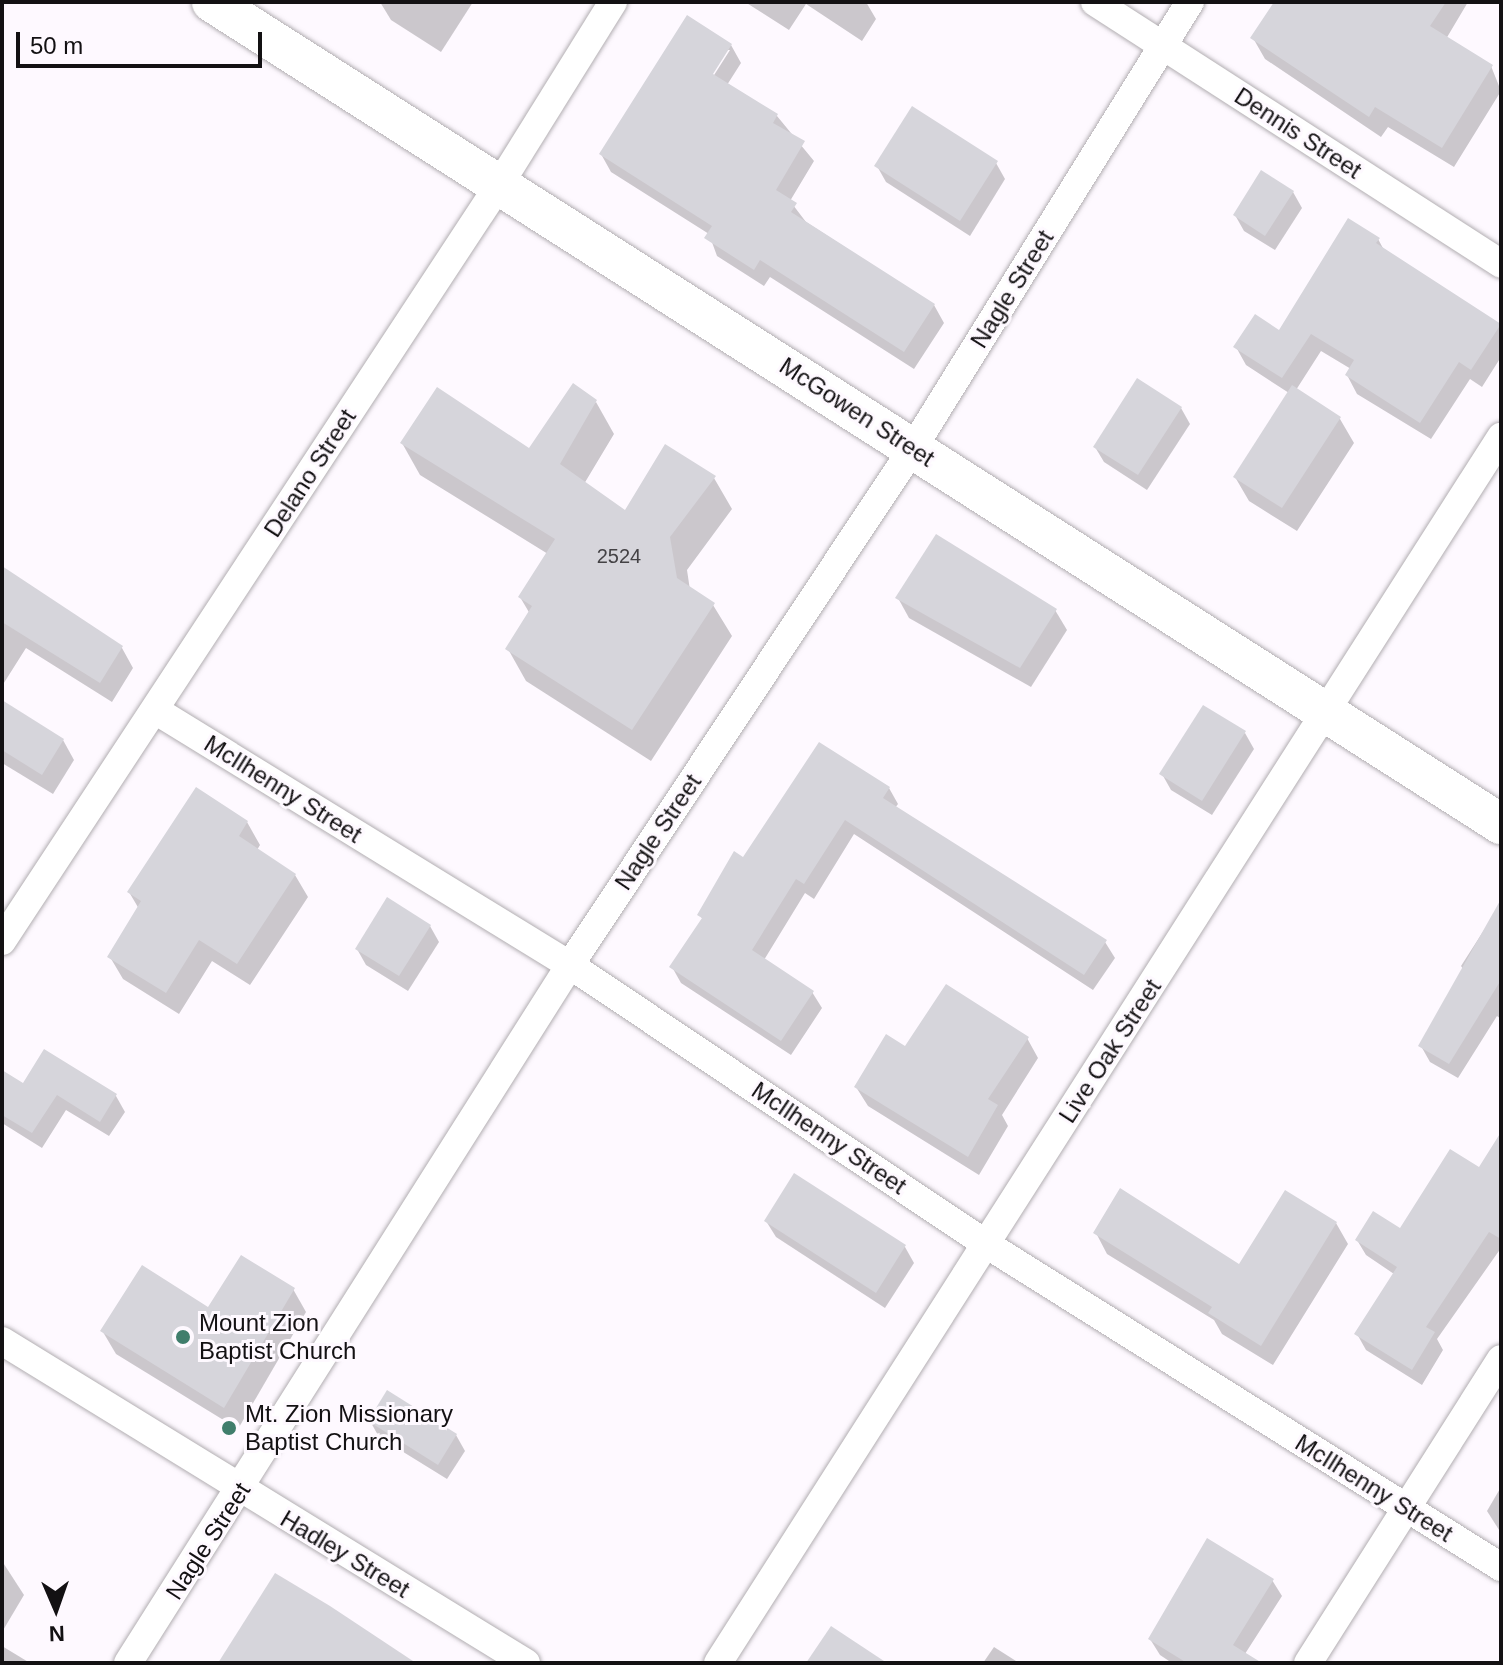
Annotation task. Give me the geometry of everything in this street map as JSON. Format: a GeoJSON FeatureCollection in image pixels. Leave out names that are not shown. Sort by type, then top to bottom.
{"type":"FeatureCollection","features":[{"type":"Feature","properties":{"kind":"street","name":"McGowen Street"},"geometry":{"type":"LineString","coordinates":[[212,2],[501,182],[1501,824]]}},
{"type":"Feature","properties":{"kind":"street","name":"Delano Street"},"geometry":{"type":"LineString","coordinates":[[2,941],[501,182],[613,2]]}},
{"type":"Feature","properties":{"kind":"street","name":"Dennis Street"},"geometry":{"type":"LineString","coordinates":[[1095,2],[1501,264]]}},
{"type":"Feature","properties":{"kind":"street","name":"Nagle Street"},"geometry":{"type":"LineString","coordinates":[[128,1663],[570,965],[913,448],[1190,2]]}},
{"type":"Feature","properties":{"kind":"street","name":"Live Oak Street"},"geometry":{"type":"LineString","coordinates":[[718,1663],[1328,713],[1501,437]]}},
{"type":"Feature","properties":{"kind":"street","name":"McIlhenny Street"},"geometry":{"type":"LineString","coordinates":[[155,710],[570,965],[986,1244],[1501,1567]]}},
{"type":"Feature","properties":{"kind":"street","name":"Hadley Street"},"geometry":{"type":"LineString","coordinates":[[2,1341],[526,1663]]}},
{"type":"Feature","properties":{"kind":"street"},"geometry":{"type":"LineString","coordinates":[[1308,1663],[1501,1359]]}},
{"type":"Feature","properties":{"kind":"building"},"geometry":{"type":"Polygon","coordinates":[[[1274,2],[1446,2],[1430,26],[1493,65],[1442,148],[1375,107],[1369,117],[1250,38],[1274,2]]]}},
{"type":"Feature","properties":{"kind":"building"},"geometry":{"type":"Polygon","coordinates":[[[687,15],[732,44],[713,74],[778,114],[773,123],[805,141],[776,190],[797,203],[791,212],[935,304],[904,352],[760,260],[754,270],[704,238],[712,226],[599,154],[687,15]]]}},
{"type":"Feature","properties":{"kind":"building"},"geometry":{"type":"Polygon","coordinates":[[[912,106],[998,161],[960,221],[874,166],[912,106]]]}},
{"type":"Feature","properties":{"kind":"building"},"geometry":{"type":"Polygon","coordinates":[[[1261,170],[1294,191],[1265,236],[1233,215],[1261,170]]]}},
{"type":"Feature","properties":{"kind":"building"},"geometry":{"type":"Polygon","coordinates":[[[1348,218],[1380,238],[1376,243],[1501,324],[1471,370],[1459,362],[1420,423],[1345,375],[1354,360],[1311,334],[1282,378],[1233,347],[1255,314],[1279,330],[1348,218]]]}},
{"type":"Feature","properties":{"kind":"building"},"geometry":{"type":"Polygon","coordinates":[[[1137,378],[1182,407],[1138,475],[1093,447],[1137,378]]]}},
{"type":"Feature","properties":{"kind":"building"},"geometry":{"type":"Polygon","coordinates":[[[573,383],[597,400],[560,464],[625,510],[665,444],[716,476],[670,537],[677,578],[715,603],[632,730],[505,649],[532,606],[518,597],[555,539],[400,443],[437,387],[529,448],[573,383]]]}},
{"type":"Feature","properties":{"kind":"building"},"geometry":{"type":"Polygon","coordinates":[[[1292,385],[1341,417],[1282,508],[1233,477],[1292,385]]]}},
{"type":"Feature","properties":{"kind":"building"},"geometry":{"type":"Polygon","coordinates":[[[936,534],[1057,609],[1020,668],[895,598],[936,534]]]}},
{"type":"Feature","properties":{"kind":"building"},"geometry":{"type":"Polygon","coordinates":[[[2,566],[123,646],[100,683],[2,622],[2,566]]]}},
{"type":"Feature","properties":{"kind":"building"},"geometry":{"type":"Polygon","coordinates":[[[2,700],[64,739],[42,775],[2,750],[2,700]]]}},
{"type":"Feature","properties":{"kind":"building"},"geometry":{"type":"Polygon","coordinates":[[[1203,705],[1246,731],[1202,801],[1159,774],[1203,705]]]}},
{"type":"Feature","properties":{"kind":"building"},"geometry":{"type":"Polygon","coordinates":[[[819,742],[890,787],[883,798],[1107,940],[1084,975],[845,820],[804,884],[796,879],[752,950],[814,991],[781,1041],[669,967],[702,918],[697,915],[734,851],[743,857],[819,742]]]}},
{"type":"Feature","properties":{"kind":"building"},"geometry":{"type":"Polygon","coordinates":[[[196,787],[248,821],[239,836],[296,874],[237,964],[199,940],[166,993],[107,957],[141,901],[127,892],[196,787]]]}},
{"type":"Feature","properties":{"kind":"building"},"geometry":{"type":"Polygon","coordinates":[[[387,897],[431,925],[399,976],[355,949],[387,897]]]}},
{"type":"Feature","properties":{"kind":"building"},"geometry":{"type":"Polygon","coordinates":[[[1501,899],[1501,980],[1449,1064],[1418,1046],[1501,899]]]}},
{"type":"Feature","properties":{"kind":"building"},"geometry":{"type":"Polygon","coordinates":[[[946,984],[1029,1037],[988,1099],[998,1105],[968,1157],[854,1087],[886,1034],[905,1046],[946,984]]]}},
{"type":"Feature","properties":{"kind":"building"},"geometry":{"type":"Polygon","coordinates":[[[44,1049],[117,1094],[100,1122],[57,1095],[32,1133],[2,1115],[2,1070],[23,1083],[44,1049]]]}},
{"type":"Feature","properties":{"kind":"building"},"geometry":{"type":"Polygon","coordinates":[[[1501,1132],[1501,1239],[1489,1232],[1426,1327],[1435,1332],[1412,1370],[1354,1334],[1397,1267],[1355,1240],[1373,1211],[1400,1228],[1450,1149],[1479,1167],[1501,1132]]]}},
{"type":"Feature","properties":{"kind":"building"},"geometry":{"type":"Polygon","coordinates":[[[794,1173],[906,1245],[876,1293],[764,1221],[794,1173]]]}},
{"type":"Feature","properties":{"kind":"building"},"geometry":{"type":"Polygon","coordinates":[[[1120,1188],[1239,1264],[1285,1190],[1337,1222],[1261,1346],[1208,1313],[1212,1307],[1093,1233],[1120,1188]]]}},
{"type":"Feature","properties":{"kind":"building","name":"Mount Zion Baptist Church"},"geometry":{"type":"Polygon","coordinates":[[[241,1255],[295,1288],[224,1408],[100,1331],[142,1265],[208,1307],[241,1255]]]}},
{"type":"Feature","properties":{"kind":"building"},"geometry":{"type":"Polygon","coordinates":[[[387,1390],[457,1434],[438,1465],[368,1421],[387,1390]]]}},
{"type":"Feature","properties":{"kind":"building"},"geometry":{"type":"Polygon","coordinates":[[[1207,1538],[1274,1579],[1233,1645],[1262,1663],[1187,1663],[1148,1639],[1207,1538]]]}},
{"type":"Feature","properties":{"kind":"building"},"geometry":{"type":"Polygon","coordinates":[[[275,1573],[330,1606],[416,1663],[218,1663],[275,1573]]]}},
{"type":"Feature","properties":{"kind":"building"},"geometry":{"type":"Polygon","coordinates":[[[831,1626],[887,1663],[806,1663],[831,1626]]]}},
{"type":"Feature","properties":{"kind":"place","name":"Mount Zion Baptist Church"},"geometry":{"type":"Point","coordinates":[183,1337]}},
{"type":"Feature","properties":{"kind":"place","name":"Mt. Zion Missionary Baptist Church"},"geometry":{"type":"Point","coordinates":[229,1428]}}]}
